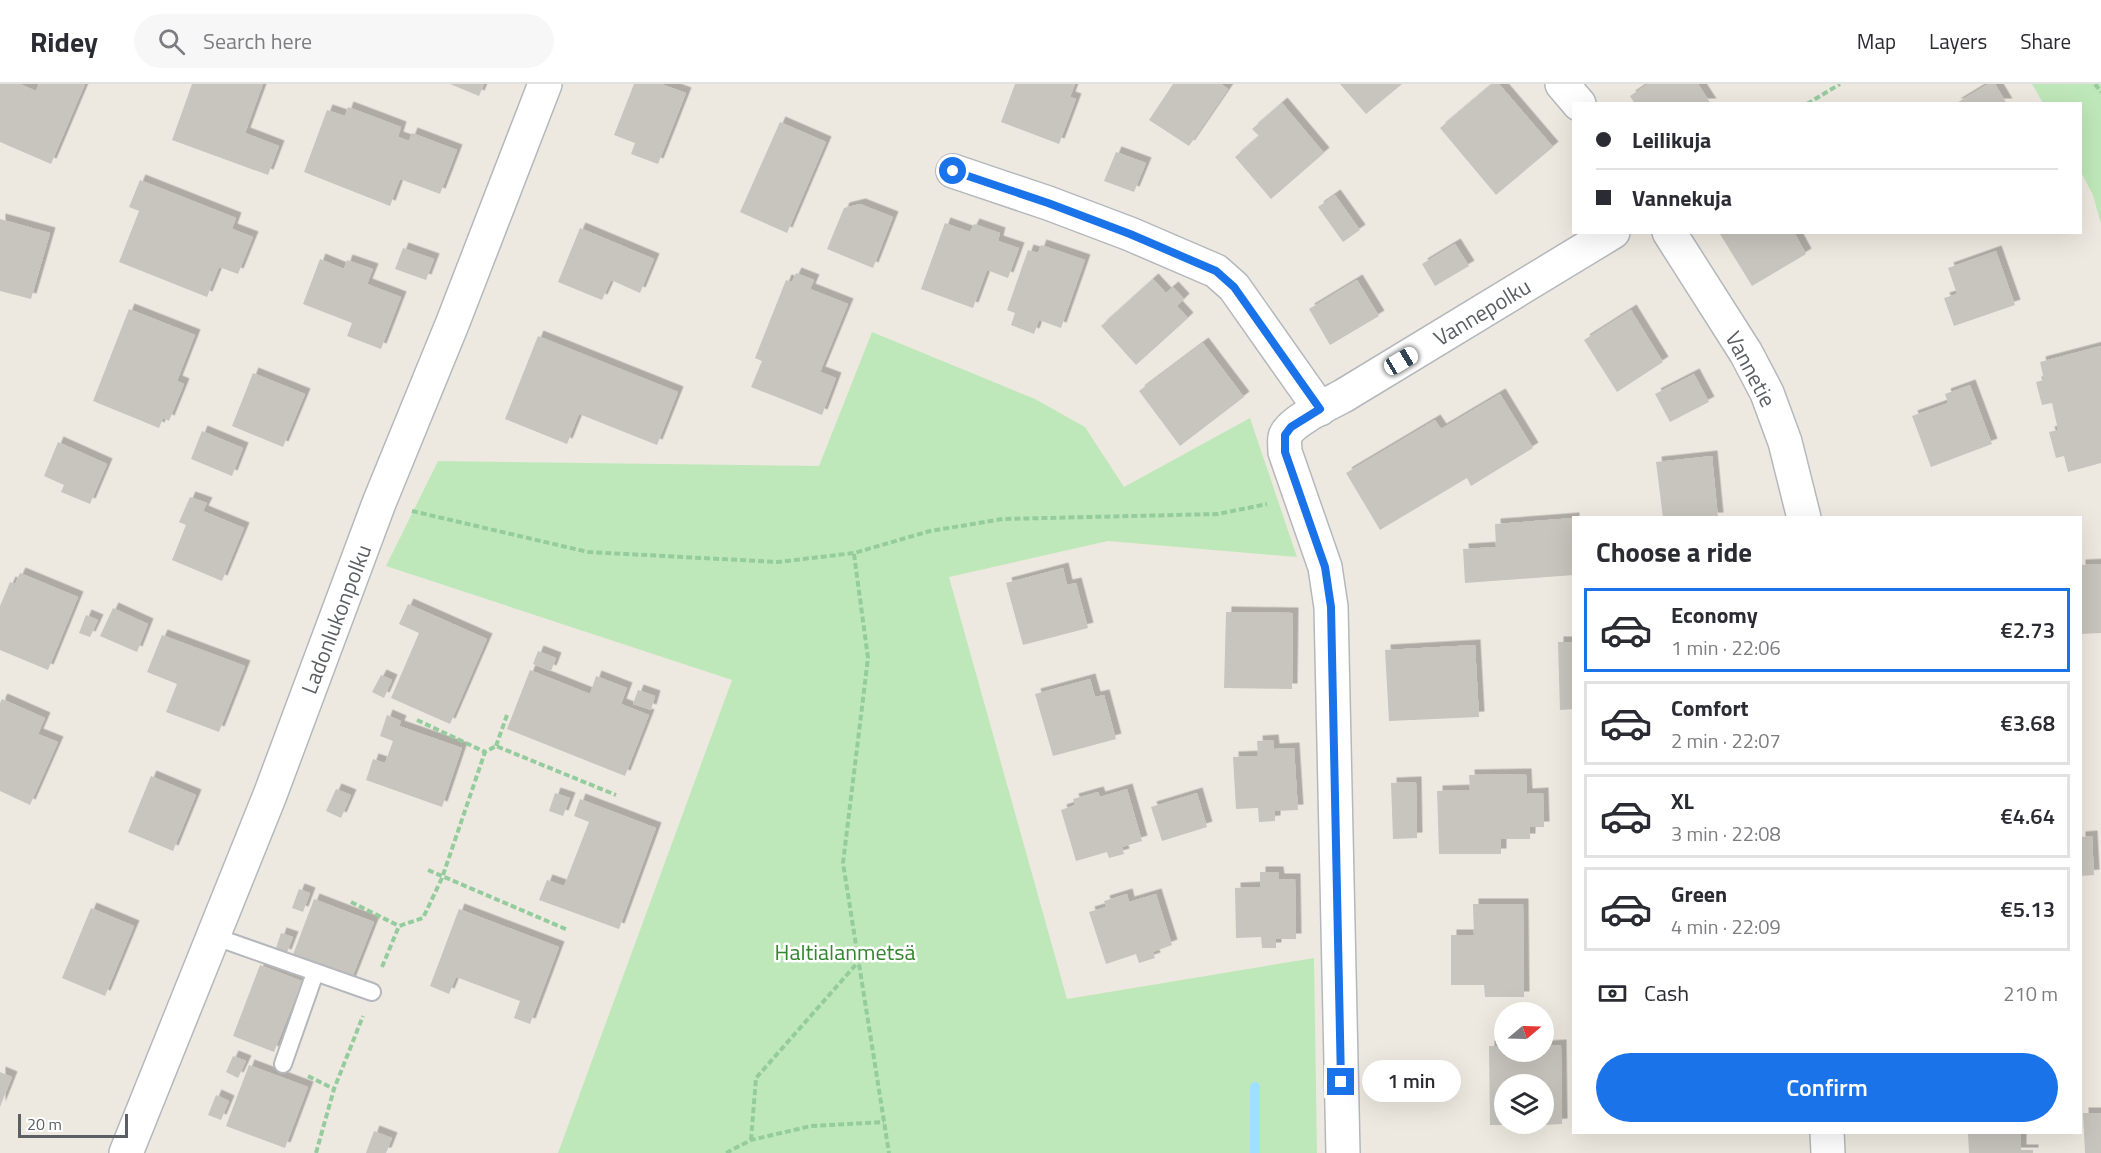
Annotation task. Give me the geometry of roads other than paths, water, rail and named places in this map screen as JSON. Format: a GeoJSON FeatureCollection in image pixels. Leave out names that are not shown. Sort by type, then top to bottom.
{"type":"FeatureCollection","features":[{"type":"Feature","properties":{"kind":"street","name":"Ladonlukonpolku"},"geometry":{"type":"LineString","coordinates":[[126,1153],[270,795],[379,503],[453,322],[545,84]]}},
{"type":"Feature","properties":{"kind":"street"},"geometry":{"type":"LineString","coordinates":[[1562,84],[1577,102]]}},
{"type":"Feature","properties":{"kind":"street"},"geometry":{"type":"LineString","coordinates":[[953,171],[1120,230],[1216,271],[1234,287],[1320,409]]}},
{"type":"Feature","properties":{"kind":"street","name":"Vannepolku"},"geometry":{"type":"LineString","coordinates":[[1343,1153],[1331,607],[1325,567],[1285,452],[1285,435],[1291,427],[1320,409],[1610,234]]}},
{"type":"Feature","properties":{"kind":"street","name":"Vannetie"},"geometry":{"type":"LineString","coordinates":[[1670,234],[1746,353],[1767,393],[1785,442],[1804,516]]}},
{"type":"Feature","properties":{"kind":"street"},"geometry":{"type":"LineString","coordinates":[[1827,1134],[1828,1153]]}},
{"type":"Feature","properties":{"kind":"lane"},"geometry":{"type":"LineString","coordinates":[[213,936],[372,992]]}},
{"type":"Feature","properties":{"kind":"lane"},"geometry":{"type":"LineString","coordinates":[[283,1064],[315,973]]}},
{"type":"Feature","properties":{"kind":"waterway"},"geometry":{"type":"LineString","coordinates":[[1255,1087],[1255,1153]]}},
{"type":"Feature","properties":{"kind":"park label","name":"Haltialanmetsä"},"geometry":{"type":"Point","coordinates":[845,952]}}]}
